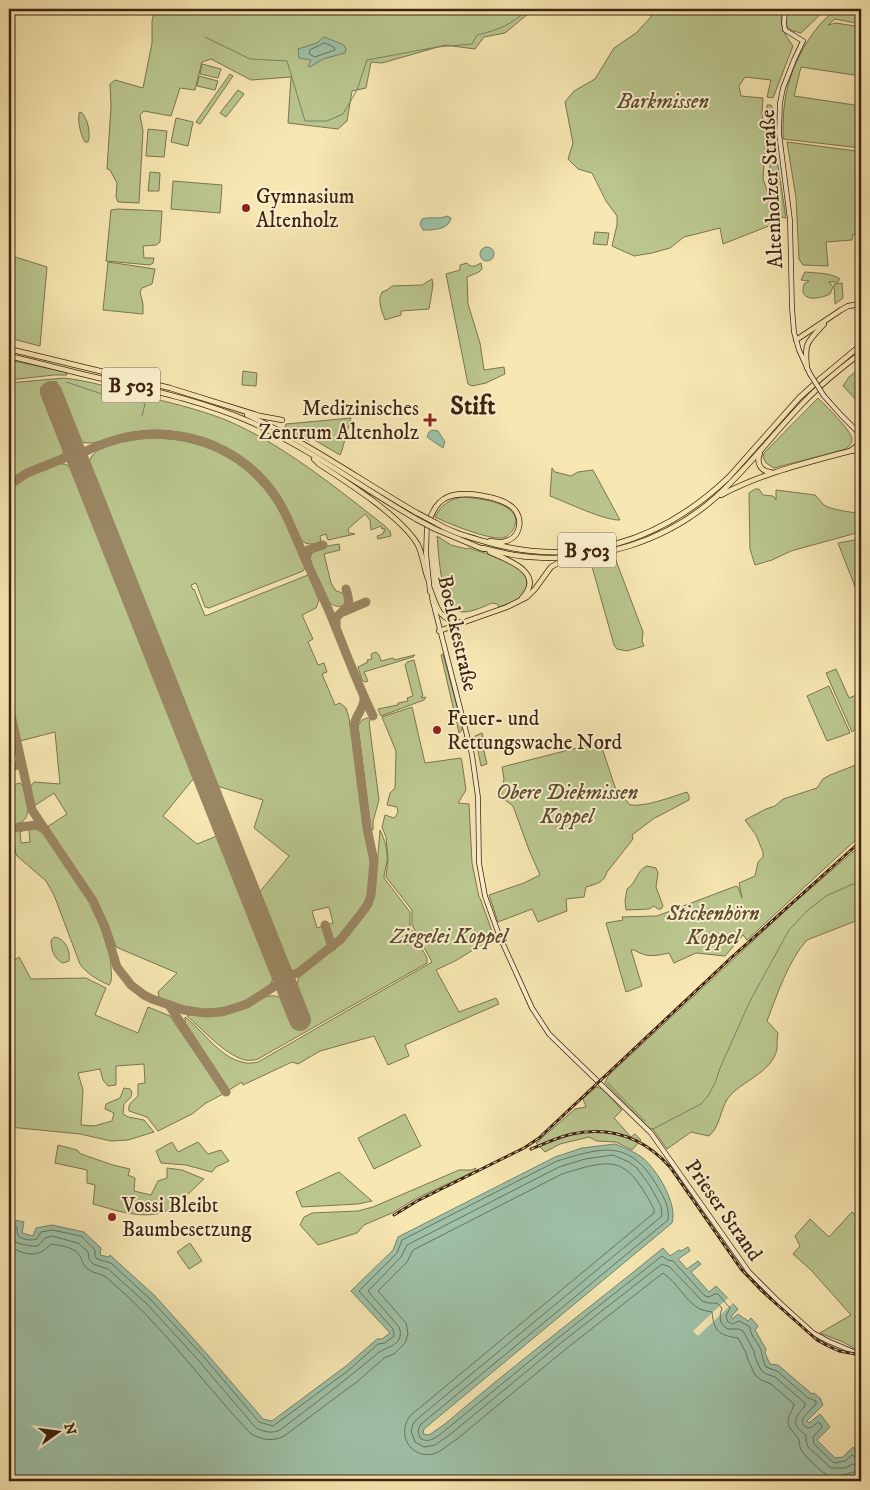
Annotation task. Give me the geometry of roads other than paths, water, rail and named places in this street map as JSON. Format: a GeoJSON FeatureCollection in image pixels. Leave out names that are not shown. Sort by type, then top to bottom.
{"type":"FeatureCollection","features":[{"type":"Feature","properties":{"kind":"highway"},"geometry":{"type":"LineString","coordinates":[[796,340],[841,310],[853,305],[861,305]]}},
{"type":"Feature","properties":{"kind":"highway"},"geometry":{"type":"LineString","coordinates":[[807,368],[806,347],[809,339],[832,316]]}},
{"type":"Feature","properties":{"kind":"highway"},"geometry":{"type":"LineString","coordinates":[[796,340],[809,339]]}},
{"type":"Feature","properties":{"kind":"highway","name":"B 503"},"geometry":{"type":"LineString","coordinates":[[9,349],[170,388],[233,408],[300,441],[417,513],[461,535],[515,550],[547,552],[586,550],[617,544],[669,523],[685,513],[729,477],[799,398],[836,365],[861,346]]}},
{"type":"Feature","properties":{"kind":"highway","name":"B 503"},"geometry":{"type":"LineString","coordinates":[[9,356],[152,390],[236,416],[279,436],[435,529],[482,548],[530,557],[548,558],[577,557],[613,551],[640,542],[674,527],[691,516],[717,496],[762,450],[812,394],[838,370],[861,354]]}},
{"type":"Feature","properties":{"kind":"highway"},"geometry":{"type":"LineString","coordinates":[[233,408],[282,420]]}},
{"type":"Feature","properties":{"kind":"highway"},"geometry":{"type":"LineString","coordinates":[[850,451],[861,442]]}},
{"type":"Feature","properties":{"kind":"highway"},"geometry":{"type":"LineString","coordinates":[[762,450],[758,458],[759,464],[763,470],[772,472]]}},
{"type":"Feature","properties":{"kind":"highway"},"geometry":{"type":"LineString","coordinates":[[717,496],[772,472],[850,451],[861,450]]}},
{"type":"Feature","properties":{"kind":"highway"},"geometry":{"type":"LineString","coordinates":[[310,454],[319,464],[377,505],[410,534],[422,554],[428,579]]}},
{"type":"Feature","properties":{"kind":"highway","name":"B 503"},"geometry":{"type":"LineString","coordinates":[[427,524],[437,505],[444,499],[457,494],[470,494],[489,498],[511,506],[520,521],[519,529],[515,536],[501,542],[482,541]]}},
{"type":"Feature","properties":{"kind":"highway"},"geometry":{"type":"LineString","coordinates":[[439,631],[518,602],[526,594],[529,587],[526,571],[513,562],[482,548]]}},
{"type":"Feature","properties":{"kind":"highway","name":"B 503"},"geometry":{"type":"LineString","coordinates":[[518,602],[530,595],[548,570],[555,565],[577,557]]}},
{"type":"Feature","properties":{"kind":"highway"},"geometry":{"type":"LineString","coordinates":[[430,589],[438,610],[442,615],[449,621],[462,622]]}},
{"type":"Feature","properties":{"kind":"street","name":"Altenholzer Straße"},"geometry":{"type":"LineString","coordinates":[[785,9],[785,30],[803,41],[788,75],[780,103],[780,133],[790,220],[792,308],[796,340],[807,368],[824,396],[861,435]]}},
{"type":"Feature","properties":{"kind":"street","name":"Boelckestraße"},"geometry":{"type":"LineString","coordinates":[[427,524],[426,553],[428,579],[439,631],[472,755],[478,797],[479,864],[485,896],[499,935],[532,1008],[549,1034],[593,1077]]}},
{"type":"Feature","properties":{"kind":"street","name":"Prieser Strand"},"geometry":{"type":"LineString","coordinates":[[593,1077],[651,1133],[749,1272],[813,1333],[861,1355]]}},
{"type":"Feature","properties":{"kind":"water"},"geometry":{"type":"Polygon","coordinates":[[[324,37],[344,45],[345,53],[323,59],[310,67],[308,66],[311,60],[299,58],[298,49],[317,43],[324,37]]]}},
{"type":"Feature","properties":{"kind":"water"},"geometry":{"type":"Polygon","coordinates":[[[447,216],[451,218],[450,222],[444,227],[423,230],[420,224],[422,219],[447,216]]]}},
{"type":"Feature","properties":{"kind":"water"},"geometry":{"type":"Polygon","coordinates":[[[484,247],[490,247],[494,254],[490,261],[484,261],[480,257],[480,251],[484,247]]]}},
{"type":"Feature","properties":{"kind":"water"},"geometry":{"type":"Polygon","coordinates":[[[432,430],[438,431],[445,442],[443,448],[427,437],[432,430]]]}},
{"type":"Feature","properties":{"kind":"water"},"geometry":{"type":"Polygon","coordinates":[[[615,1144],[630,1150],[649,1163],[669,1197],[673,1215],[672,1223],[424,1429],[423,1434],[429,1435],[445,1424],[663,1248],[670,1256],[688,1247],[690,1251],[678,1259],[687,1269],[698,1261],[701,1264],[691,1272],[709,1292],[716,1286],[738,1309],[731,1317],[732,1319],[738,1314],[748,1321],[751,1318],[758,1326],[755,1330],[766,1349],[765,1353],[770,1364],[778,1365],[812,1394],[814,1393],[820,1398],[823,1405],[807,1421],[809,1423],[820,1414],[830,1427],[817,1440],[835,1458],[843,1457],[853,1447],[861,1457],[861,1481],[9,1481],[9,1219],[24,1222],[22,1233],[33,1236],[36,1228],[52,1225],[84,1232],[101,1248],[100,1255],[109,1257],[110,1255],[155,1296],[263,1419],[272,1421],[346,1366],[377,1339],[382,1339],[390,1333],[351,1291],[393,1250],[398,1237],[555,1157],[582,1148],[615,1144]]]}},
{"type":"Feature","properties":{"kind":"waterway"},"geometry":{"type":"LineString","coordinates":[[205,37],[250,59],[287,61],[305,121],[327,121],[343,114],[357,90],[367,60],[437,47],[472,44],[477,35],[505,26],[529,9]]}},
{"type":"Feature","properties":{"kind":"waterway"},"geometry":{"type":"LineString","coordinates":[[66,382],[108,396],[142,402],[145,404],[142,416]]}},
{"type":"Feature","properties":{"kind":"waterway"},"geometry":{"type":"LineString","coordinates":[[653,1129],[701,1104],[708,1096],[750,1001],[789,930],[807,911],[826,896],[853,884],[861,886]]}},
{"type":"Feature","properties":{"kind":"waterway"},"geometry":{"type":"LineString","coordinates":[[608,1083],[645,1121]]}},
{"type":"Feature","properties":{"kind":"railway"},"geometry":{"type":"LineString","coordinates":[[394,1215],[417,1201],[524,1148],[539,1138],[732,957],[861,841]]}},
{"type":"Feature","properties":{"kind":"railway"},"geometry":{"type":"LineString","coordinates":[[531,1149],[567,1135],[586,1132],[613,1133],[649,1148],[670,1167],[741,1269],[762,1291],[817,1340],[839,1351],[861,1355]]}},
{"type":"Feature","properties":{"kind":"place","name":"Gymnasium Altenholz"},"geometry":{"type":"Point","coordinates":[246,208]}},
{"type":"Feature","properties":{"kind":"place","name":"Medizinisches Zentrum Altenholz"},"geometry":{"type":"Point","coordinates":[430,420]}},
{"type":"Feature","properties":{"kind":"place","name":"Feuer- und Rettungswache Nord"},"geometry":{"type":"Point","coordinates":[437,730]}},
{"type":"Feature","properties":{"kind":"place","name":"Vossi Bleibt Baumbesetzung"},"geometry":{"type":"Point","coordinates":[112,1217]}},
{"type":"Feature","properties":{"kind":"district","name":"Stift"},"geometry":{"type":"Point","coordinates":[473,405]}},
{"type":"Feature","properties":{"kind":"park label","name":"Barkmissen"},"geometry":{"type":"Point","coordinates":[663,101]}},
{"type":"Feature","properties":{"kind":"park label","name":"Obere Diekmissen Koppel"},"geometry":{"type":"Point","coordinates":[567,804]}},
{"type":"Feature","properties":{"kind":"park label","name":"Stickenhörn Koppel"},"geometry":{"type":"Point","coordinates":[713,925]}},
{"type":"Feature","properties":{"kind":"park label","name":"Ziegelei Koppel"},"geometry":{"type":"Point","coordinates":[449,936]}}]}
